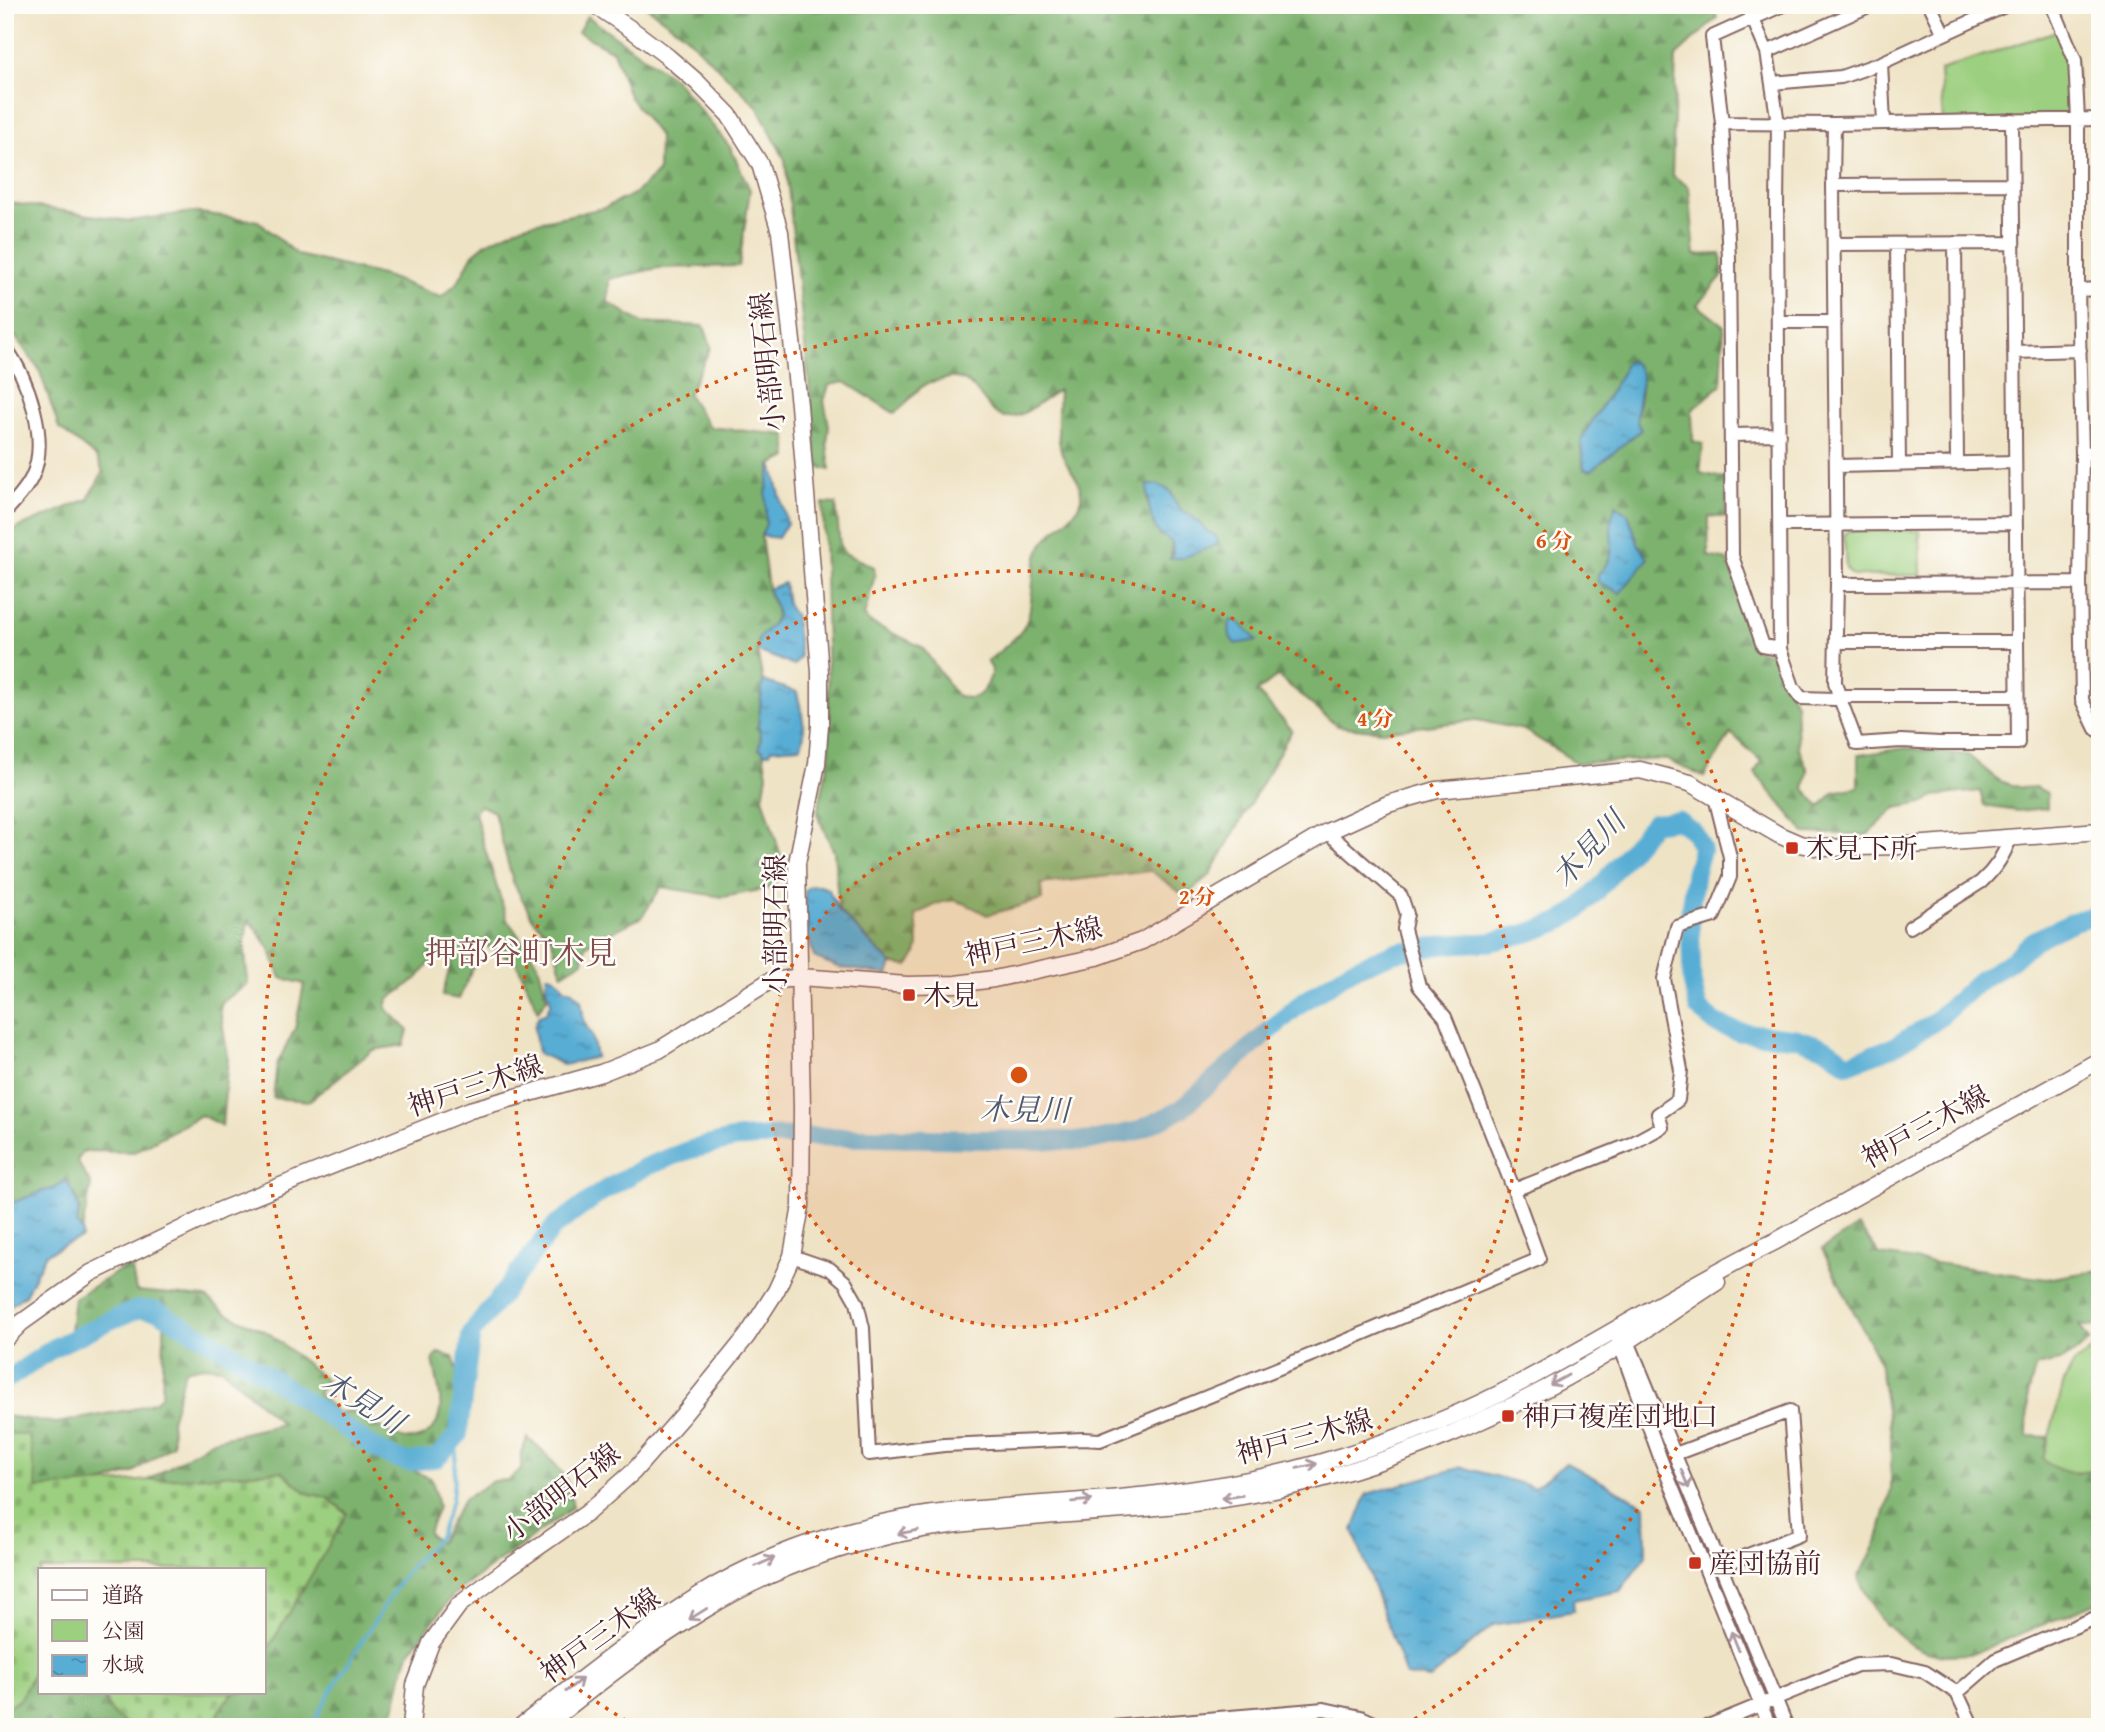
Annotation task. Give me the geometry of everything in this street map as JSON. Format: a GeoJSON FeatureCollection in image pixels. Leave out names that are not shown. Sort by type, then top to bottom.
{"type":"FeatureCollection","features":[{"type":"Feature","properties":{"kind":"main road","name":"小部明石線"},"geometry":{"type":"LineString","coordinates":[[411,1727],[415,1685],[431,1643],[459,1605],[587,1513],[633,1472],[683,1415],[747,1336],[776,1291],[792,1256],[801,1206],[802,1108],[797,863],[817,764],[820,672],[799,405],[780,232],[760,164],[729,115],[668,57],[595,5]]}},
{"type":"Feature","properties":{"kind":"main road","name":"神戸三木線"},"geometry":{"type":"LineString","coordinates":[[5,1339],[21,1323],[91,1273],[221,1210],[470,1110],[613,1068],[659,1050],[768,982],[800,977],[907,985],[956,984],[994,979],[1097,957],[1142,941],[1327,832],[1388,804],[1437,790],[1640,769],[1690,783],[1779,835],[1800,844],[1820,848],[1857,849],[2100,831]]}},
{"type":"Feature","properties":{"kind":"main road","name":"神戸三木線"},"geometry":{"type":"LineString","coordinates":[[543,1727],[622,1664],[705,1609],[791,1566],[827,1553],[896,1534],[957,1524],[1159,1508],[1265,1492],[1390,1457],[1505,1410],[1621,1339],[1723,1267],[1776,1241],[2100,1060]]}},
{"type":"Feature","properties":{"kind":"main road","name":"神戸三木線"},"geometry":{"type":"LineString","coordinates":[[520,1727],[614,1654],[700,1595],[738,1574],[788,1552],[835,1536],[894,1521],[954,1511],[1209,1487],[1315,1464],[1386,1443],[1451,1417],[1621,1339]]}},
{"type":"Feature","properties":{"kind":"street"},"geometry":{"type":"LineString","coordinates":[[1747,5],[1767,52],[1778,123],[1780,649],[1793,687],[1801,698],[2017,696]]}},
{"type":"Feature","properties":{"kind":"street"},"geometry":{"type":"LineString","coordinates":[[1780,649],[1763,646],[1732,556],[1729,258],[1722,123],[1713,37],[1783,5]]}},
{"type":"Feature","properties":{"kind":"street"},"geometry":{"type":"LineString","coordinates":[[1767,52],[1871,5]]}},
{"type":"Feature","properties":{"kind":"street"},"geometry":{"type":"LineString","coordinates":[[1930,5],[1944,34]]}},
{"type":"Feature","properties":{"kind":"street"},"geometry":{"type":"LineString","coordinates":[[1772,83],[1841,77],[1881,63],[2007,5]]}},
{"type":"Feature","properties":{"kind":"street"},"geometry":{"type":"LineString","coordinates":[[2052,5],[2075,60],[2082,454],[2082,700],[2096,729],[2100,731]]}},
{"type":"Feature","properties":{"kind":"street"},"geometry":{"type":"LineString","coordinates":[[1881,63],[1884,123]]}},
{"type":"Feature","properties":{"kind":"street"},"geometry":{"type":"LineString","coordinates":[[1722,123],[1834,124],[2100,119]]}},
{"type":"Feature","properties":{"kind":"street"},"geometry":{"type":"LineString","coordinates":[[1834,124],[1838,584],[1835,682],[1839,696],[1857,744],[1901,741],[2018,743],[2012,120]]}},
{"type":"Feature","properties":{"kind":"street"},"geometry":{"type":"LineString","coordinates":[[1833,185],[2013,184]]}},
{"type":"Feature","properties":{"kind":"street"},"geometry":{"type":"LineString","coordinates":[[1955,243],[1957,463]]}},
{"type":"Feature","properties":{"kind":"street"},"geometry":{"type":"LineString","coordinates":[[1834,244],[2013,243]]}},
{"type":"Feature","properties":{"kind":"street"},"geometry":{"type":"LineString","coordinates":[[1897,244],[1899,464]]}},
{"type":"Feature","properties":{"kind":"street"},"geometry":{"type":"LineString","coordinates":[[2078,289],[2100,289]]}},
{"type":"Feature","properties":{"kind":"street"},"geometry":{"type":"LineString","coordinates":[[1778,322],[1834,322]]}},
{"type":"Feature","properties":{"kind":"street"},"geometry":{"type":"LineString","coordinates":[[5,347],[26,381],[39,441],[36,468],[31,480],[5,512]]}},
{"type":"Feature","properties":{"kind":"street"},"geometry":{"type":"LineString","coordinates":[[2014,352],[2080,350]]}},
{"type":"Feature","properties":{"kind":"street"},"geometry":{"type":"LineString","coordinates":[[1731,435],[1779,434]]}},
{"type":"Feature","properties":{"kind":"street"},"geometry":{"type":"LineString","coordinates":[[2082,454],[2100,451]]}},
{"type":"Feature","properties":{"kind":"street"},"geometry":{"type":"LineString","coordinates":[[1837,466],[2015,462]]}},
{"type":"Feature","properties":{"kind":"street"},"geometry":{"type":"LineString","coordinates":[[1779,525],[2015,523]]}},
{"type":"Feature","properties":{"kind":"street"},"geometry":{"type":"LineString","coordinates":[[1838,584],[2080,583]]}},
{"type":"Feature","properties":{"kind":"street"},"geometry":{"type":"LineString","coordinates":[[1837,642],[2016,642]]}},
{"type":"Feature","properties":{"kind":"street"},"geometry":{"type":"LineString","coordinates":[[1514,1190],[1629,1145],[1662,1127],[1658,1114],[1678,1100],[1681,1070],[1664,979],[1677,927],[1714,916],[1730,877],[1730,857],[1715,797]]}},
{"type":"Feature","properties":{"kind":"street"},"geometry":{"type":"LineString","coordinates":[[792,1256],[830,1269],[845,1282],[858,1303],[863,1328],[869,1454],[944,1445],[1100,1440],[1336,1345],[1539,1259],[1445,1017],[1419,986],[1404,929],[1407,914],[1401,896],[1327,832]]}},
{"type":"Feature","properties":{"kind":"street"},"geometry":{"type":"LineString","coordinates":[[1910,928],[1990,874],[2010,838]]}},
{"type":"Feature","properties":{"kind":"street"},"geometry":{"type":"LineString","coordinates":[[1621,1339],[1675,1454],[1787,1727]]}},
{"type":"Feature","properties":{"kind":"street"},"geometry":{"type":"LineString","coordinates":[[1621,1339],[1661,1460],[1770,1727]]}},
{"type":"Feature","properties":{"kind":"street"},"geometry":{"type":"LineString","coordinates":[[1675,1454],[1790,1411],[1799,1535],[1720,1566]]}},
{"type":"Feature","properties":{"kind":"street"},"geometry":{"type":"LineString","coordinates":[[1957,1693],[1995,1660],[2100,1616]]}},
{"type":"Feature","properties":{"kind":"street"},"geometry":{"type":"LineString","coordinates":[[1706,1727],[1857,1665],[1891,1664],[1925,1672],[1957,1693],[1973,1727]]}},
{"type":"Feature","properties":{"kind":"street"},"geometry":{"type":"LineString","coordinates":[[1112,1727],[1202,1723],[1324,1709],[1361,1717],[1383,1727]]}},
{"type":"Feature","properties":{"kind":"green space"},"geometry":{"type":"Polygon","coordinates":[[[644,5],[1713,5],[1717,18],[1676,56],[1672,175],[1689,187],[1695,255],[1721,254],[1723,275],[1697,305],[1724,326],[1721,385],[1692,410],[1693,442],[1703,444],[1700,473],[1727,479],[1726,517],[1709,517],[1708,556],[1728,560],[1758,650],[1776,655],[1796,703],[1798,747],[1808,770],[1804,789],[1820,807],[1834,792],[1858,787],[1858,755],[1906,748],[1968,755],[1999,781],[2021,788],[2036,787],[2047,793],[2047,808],[2018,811],[1984,806],[1980,791],[1934,796],[1927,802],[1896,808],[1867,835],[1805,833],[1755,773],[1761,761],[1731,733],[1704,777],[1665,759],[1577,763],[1524,730],[1477,720],[1382,731],[1337,726],[1278,676],[1257,692],[1292,730],[1210,875],[1185,896],[1151,871],[1041,884],[1042,900],[987,915],[958,901],[945,901],[916,915],[917,949],[908,966],[892,964],[839,911],[834,852],[817,814],[830,756],[823,503],[836,504],[840,546],[844,553],[874,567],[875,575],[864,616],[869,622],[922,647],[956,695],[964,698],[976,696],[985,688],[990,676],[992,669],[987,662],[1014,639],[1026,622],[1037,556],[1041,547],[1075,512],[1081,498],[1080,486],[1060,447],[1059,390],[1028,411],[1007,417],[998,415],[991,409],[972,386],[954,378],[926,384],[894,413],[845,382],[829,385],[824,401],[829,426],[827,443],[830,470],[818,467],[785,160],[757,106],[684,34],[644,5]],[[1622,373],[1583,436],[1581,444],[1584,469],[1637,418],[1642,379],[1622,373]],[[1170,491],[1147,499],[1154,526],[1172,542],[1171,557],[1215,535],[1179,509],[1170,491]],[[1616,505],[1609,558],[1598,574],[1638,543],[1628,514],[1616,505]]]}},
{"type":"Feature","properties":{"kind":"green space"},"geometry":{"type":"Polygon","coordinates":[[[587,16],[675,79],[730,147],[750,190],[739,266],[658,268],[609,279],[608,302],[642,323],[704,326],[711,347],[688,394],[709,427],[786,435],[788,457],[772,464],[766,494],[766,525],[761,536],[769,596],[776,607],[777,615],[759,639],[757,651],[763,681],[758,726],[761,739],[759,749],[763,750],[767,775],[763,797],[782,860],[780,876],[770,888],[723,897],[661,887],[642,917],[586,945],[583,961],[562,974],[551,937],[533,919],[513,882],[494,812],[480,805],[475,812],[507,919],[538,964],[547,998],[538,1011],[517,963],[483,944],[459,999],[442,996],[453,956],[438,952],[419,977],[388,1000],[386,1008],[408,1030],[404,1045],[373,1050],[309,1101],[273,1098],[277,1064],[295,1029],[304,984],[281,978],[269,947],[249,920],[244,943],[248,984],[222,1002],[220,1010],[228,1057],[222,1126],[201,1115],[134,1152],[83,1151],[77,1161],[91,1185],[82,1230],[77,1224],[80,1209],[75,1194],[54,1189],[12,1203],[5,1213],[5,540],[15,529],[88,499],[103,472],[97,458],[59,428],[39,369],[5,323],[5,202],[130,221],[193,212],[258,221],[298,255],[385,276],[441,297],[458,282],[473,254],[486,243],[524,225],[604,208],[634,194],[658,172],[659,136],[629,96],[613,51],[578,32],[587,16]]]}},
{"type":"Feature","properties":{"kind":"green space"},"geometry":{"type":"Polygon","coordinates":[[[2062,29],[2075,60],[2078,119],[1943,121],[1940,70],[2062,29]]]}},
{"type":"Feature","properties":{"kind":"green space"},"geometry":{"type":"Polygon","coordinates":[[[1849,530],[1920,531],[1921,575],[1853,576],[1846,568],[1844,535],[1849,530]]]}},
{"type":"Feature","properties":{"kind":"green space"},"geometry":{"type":"Polygon","coordinates":[[[1858,1226],[1880,1255],[2046,1279],[2100,1270],[2100,1322],[2092,1327],[2079,1325],[2090,1341],[2064,1360],[2036,1366],[2028,1395],[2027,1436],[2048,1437],[2045,1447],[2075,1473],[2100,1470],[2100,1601],[1972,1654],[1942,1655],[1926,1652],[1911,1645],[1886,1625],[1875,1611],[1858,1578],[1877,1543],[1891,1489],[1891,1434],[1879,1361],[1822,1249],[1858,1226]]]}},
{"type":"Feature","properties":{"kind":"green space"},"geometry":{"type":"Polygon","coordinates":[[[137,1260],[132,1270],[136,1291],[206,1297],[226,1313],[269,1333],[327,1381],[318,1394],[339,1413],[358,1413],[405,1439],[425,1435],[438,1420],[440,1400],[433,1359],[438,1353],[453,1357],[458,1372],[452,1431],[437,1451],[420,1455],[416,1472],[432,1479],[438,1507],[428,1533],[439,1543],[464,1499],[493,1481],[509,1480],[521,1469],[521,1452],[528,1438],[565,1478],[572,1497],[572,1508],[454,1594],[409,1653],[396,1704],[386,1727],[212,1727],[224,1703],[232,1694],[266,1694],[266,1646],[271,1644],[347,1513],[328,1498],[307,1493],[281,1471],[153,1481],[150,1479],[213,1440],[282,1424],[222,1368],[203,1366],[185,1370],[171,1421],[173,1444],[132,1473],[95,1485],[36,1488],[29,1436],[5,1433],[5,1416],[57,1423],[133,1409],[156,1401],[162,1395],[165,1305],[137,1303],[70,1332],[74,1298],[137,1260]]]}},
{"type":"Feature","properties":{"kind":"green space"},"geometry":{"type":"Polygon","coordinates":[[[2100,1344],[2100,1470],[2076,1473],[2063,1471],[2043,1458],[2064,1382],[2074,1363],[2100,1344]]]}},
{"type":"Feature","properties":{"kind":"green space"},"geometry":{"type":"Polygon","coordinates":[[[5,1433],[29,1435],[37,1488],[281,1471],[307,1493],[328,1498],[347,1514],[271,1644],[266,1646],[266,1568],[38,1568],[38,1665],[19,1700],[5,1708],[5,1433]]]}},
{"type":"Feature","properties":{"kind":"green space"},"geometry":{"type":"Polygon","coordinates":[[[38,1665],[38,1694],[101,1694],[115,1717],[133,1727],[5,1727],[5,1708],[19,1700],[38,1665]]]}},
{"type":"Feature","properties":{"kind":"green space"},"geometry":{"type":"Polygon","coordinates":[[[101,1694],[232,1694],[224,1703],[212,1727],[133,1727],[115,1717],[101,1694]]]}},
{"type":"Feature","properties":{"kind":"water"},"geometry":{"type":"Polygon","coordinates":[[[1630,360],[1637,366],[1642,380],[1637,411],[1637,422],[1641,430],[1591,471],[1584,469],[1581,444],[1583,436],[1622,373],[1624,365],[1630,360]]]}},
{"type":"Feature","properties":{"kind":"water"},"geometry":{"type":"Polygon","coordinates":[[[772,464],[787,523],[778,538],[761,536],[766,524],[766,494],[772,464]]]}},
{"type":"Feature","properties":{"kind":"water"},"geometry":{"type":"Polygon","coordinates":[[[1159,485],[1170,491],[1179,509],[1215,535],[1219,544],[1182,558],[1170,558],[1173,554],[1172,542],[1158,532],[1151,517],[1147,486],[1159,485]]]}},
{"type":"Feature","properties":{"kind":"water"},"geometry":{"type":"Polygon","coordinates":[[[1616,505],[1628,514],[1638,543],[1648,559],[1620,593],[1598,582],[1598,574],[1611,556],[1611,522],[1616,505]]]}},
{"type":"Feature","properties":{"kind":"water"},"geometry":{"type":"Polygon","coordinates":[[[784,583],[787,604],[795,617],[800,657],[794,665],[757,651],[759,639],[777,616],[777,609],[768,589],[784,583]]]}},
{"type":"Feature","properties":{"kind":"water"},"geometry":{"type":"Polygon","coordinates":[[[1234,620],[1257,640],[1236,644],[1233,642],[1229,628],[1230,621],[1234,620]]]}},
{"type":"Feature","properties":{"kind":"water"},"geometry":{"type":"Polygon","coordinates":[[[763,681],[797,692],[804,727],[800,747],[771,749],[770,753],[763,753],[763,750],[759,749],[761,739],[758,726],[763,681]]]}},
{"type":"Feature","properties":{"kind":"water"},"geometry":{"type":"Polygon","coordinates":[[[811,886],[828,889],[839,911],[892,964],[888,975],[837,967],[814,957],[805,907],[805,890],[811,886]]]}},
{"type":"Feature","properties":{"kind":"water"},"geometry":{"type":"Polygon","coordinates":[[[547,975],[555,978],[581,1000],[584,1022],[592,1036],[596,1057],[564,1065],[538,1053],[534,1027],[538,1017],[546,1013],[551,1002],[546,987],[547,975]]]}},
{"type":"Feature","properties":{"kind":"water"},"geometry":{"type":"Polygon","coordinates":[[[65,1180],[77,1201],[77,1224],[82,1230],[82,1238],[46,1254],[25,1295],[5,1309],[5,1213],[12,1203],[54,1189],[65,1180]]]}},
{"type":"Feature","properties":{"kind":"water"},"geometry":{"type":"Polygon","coordinates":[[[1566,1463],[1645,1505],[1646,1556],[1620,1591],[1573,1600],[1574,1611],[1493,1625],[1430,1679],[1406,1676],[1353,1530],[1367,1494],[1462,1467],[1534,1487],[1566,1463]]]}},
{"type":"Feature","properties":{"kind":"waterway","name":"木見川"},"geometry":{"type":"LineString","coordinates":[[5,1378],[11,1377],[55,1347],[111,1320],[139,1309],[157,1311],[284,1386],[373,1447],[409,1462],[437,1458],[458,1435],[471,1334],[554,1227],[603,1191],[645,1167],[689,1150],[734,1139],[778,1136],[1088,1141],[1137,1131],[1180,1110],[1301,1003],[1351,970],[1393,953],[1449,944],[1491,942],[1559,922],[1578,910],[1596,892],[1653,823],[1678,820],[1694,832],[1702,848],[1695,873],[1690,911],[1692,981],[1698,1008],[1716,1024],[1739,1032],[1796,1038],[1826,1048],[1848,1064],[1893,1047],[1934,1022],[1980,980],[2011,961],[2033,941],[2075,921],[2100,914]]}},
{"type":"Feature","properties":{"kind":"waterway"},"geometry":{"type":"LineString","coordinates":[[311,1727],[400,1581],[439,1537],[452,1500],[458,1435]]}},
{"type":"Feature","properties":{"kind":"place","name":"木見下所"},"geometry":{"type":"Point","coordinates":[1792,848]}},
{"type":"Feature","properties":{"kind":"place","name":"木見"},"geometry":{"type":"Point","coordinates":[909,995]}},
{"type":"Feature","properties":{"kind":"place","name":"神戸複産団地口"},"geometry":{"type":"Point","coordinates":[1508,1416]}},
{"type":"Feature","properties":{"kind":"place","name":"産団協前"},"geometry":{"type":"Point","coordinates":[1695,1563]}},
{"type":"Feature","properties":{"kind":"district","name":"押部谷町木見"},"geometry":{"type":"Point","coordinates":[521,953]}}]}
